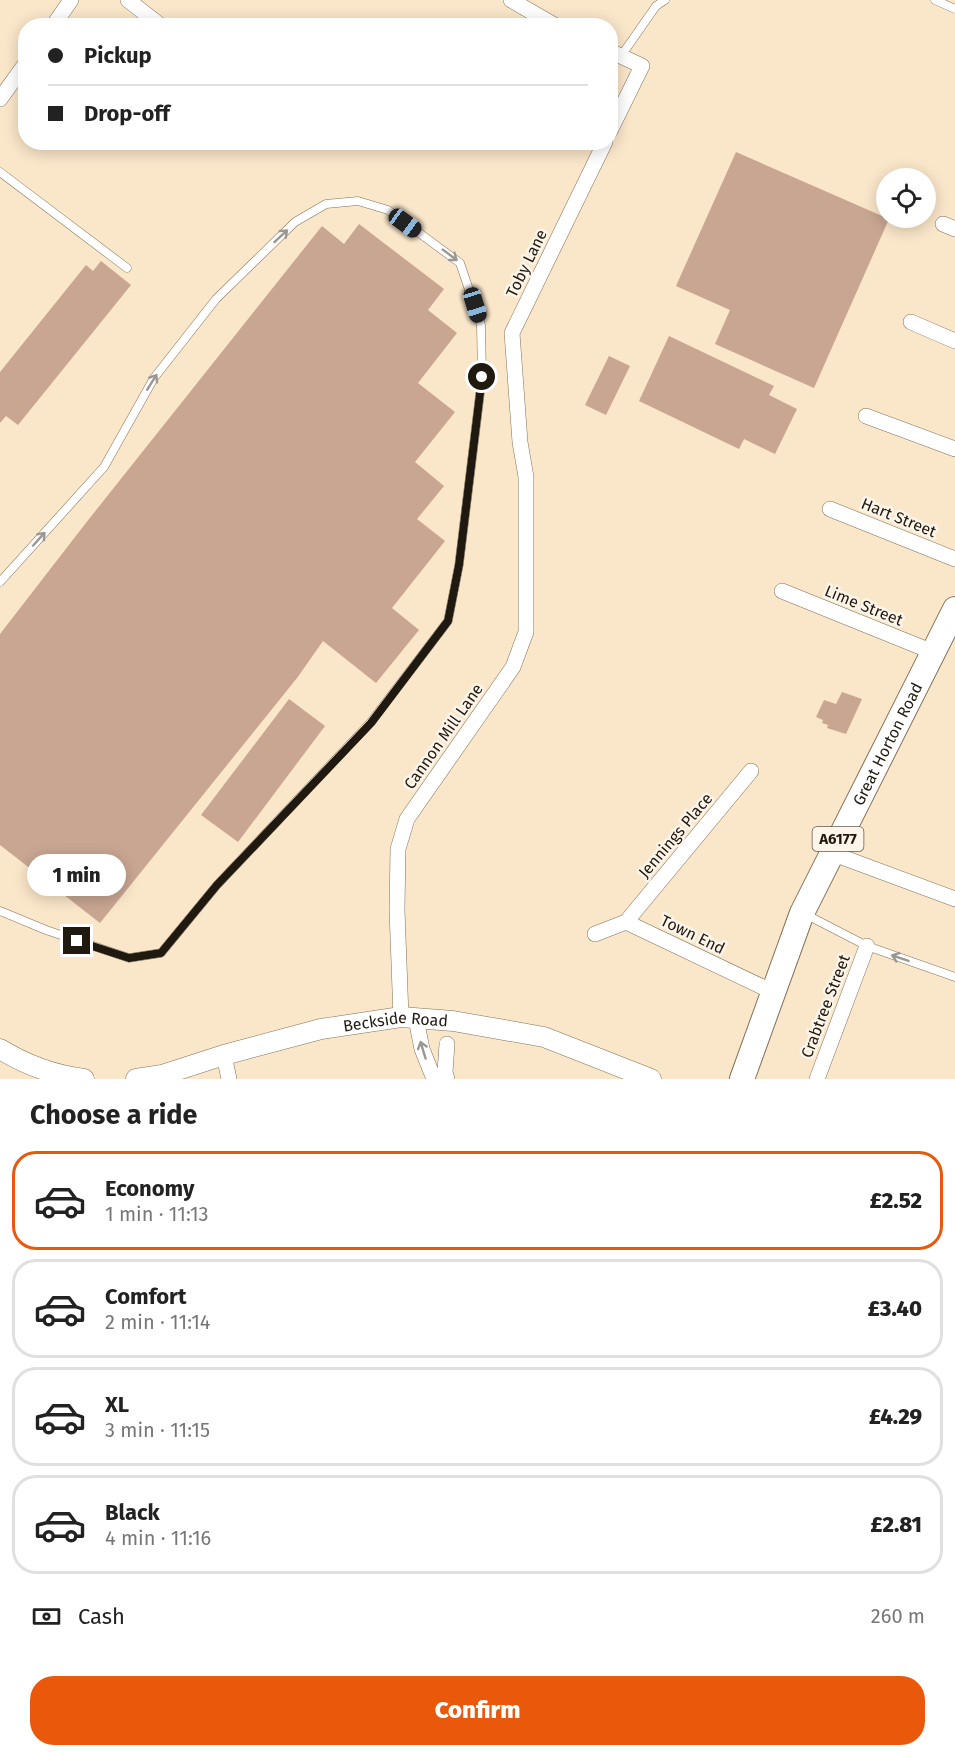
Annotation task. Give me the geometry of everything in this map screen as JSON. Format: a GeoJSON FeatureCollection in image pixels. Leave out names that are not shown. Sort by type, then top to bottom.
{"type":"FeatureCollection","features":[{"type":"Feature","properties":{"kind":"main road","name":"Great Horton Road"},"geometry":{"type":"LineString","coordinates":[[742,1079],[802,913],[933,652],[953,618]]}},
{"type":"Feature","properties":{"kind":"street"},"geometry":{"type":"LineString","coordinates":[[58,18],[70,0]]}},
{"type":"Feature","properties":{"kind":"street"},"geometry":{"type":"LineString","coordinates":[[128,0],[151,18]]}},
{"type":"Feature","properties":{"kind":"street"},"geometry":{"type":"LineString","coordinates":[[511,0],[542,18]]}},
{"type":"Feature","properties":{"kind":"street"},"geometry":{"type":"LineString","coordinates":[[618,55],[642,66],[618,115]]}},
{"type":"Feature","properties":{"kind":"street"},"geometry":{"type":"LineString","coordinates":[[0,99],[18,74]]}},
{"type":"Feature","properties":{"kind":"street","name":"Toby Lane"},"geometry":{"type":"LineString","coordinates":[[526,477],[520,442],[512,333],[601,150]]}},
{"type":"Feature","properties":{"kind":"street"},"geometry":{"type":"LineString","coordinates":[[911,322],[955,341]]}},
{"type":"Feature","properties":{"kind":"street"},"geometry":{"type":"LineString","coordinates":[[866,416],[955,449]]}},
{"type":"Feature","properties":{"kind":"street","name":"Cannon Mill Lane"},"geometry":{"type":"LineString","coordinates":[[434,1079],[409,1018],[398,910],[398,849],[407,819],[513,667],[526,632],[526,477]]}},
{"type":"Feature","properties":{"kind":"street","name":"Hart Street"},"geometry":{"type":"LineString","coordinates":[[830,509],[955,559]]}},
{"type":"Feature","properties":{"kind":"street","name":"Lime Street"},"geometry":{"type":"LineString","coordinates":[[782,591],[933,652]]}},
{"type":"Feature","properties":{"kind":"street","name":"Jennings Place"},"geometry":{"type":"LineString","coordinates":[[626,922],[751,771]]}},
{"type":"Feature","properties":{"kind":"street"},"geometry":{"type":"LineString","coordinates":[[831,853],[955,898]]}},
{"type":"Feature","properties":{"kind":"street"},"geometry":{"type":"LineString","coordinates":[[595,934],[626,922]]}},
{"type":"Feature","properties":{"kind":"street","name":"Town End"},"geometry":{"type":"LineString","coordinates":[[626,922],[773,992]]}},
{"type":"Feature","properties":{"kind":"street","name":"Crabtree Street"},"geometry":{"type":"LineString","coordinates":[[817,1079],[867,946]]}},
{"type":"Feature","properties":{"kind":"street","name":"Beckside Road"},"geometry":{"type":"LineString","coordinates":[[136,1079],[162,1074],[321,1029],[409,1018],[453,1021],[543,1037],[651,1079]]}},
{"type":"Feature","properties":{"kind":"street"},"geometry":{"type":"LineString","coordinates":[[447,1044],[445,1072],[447,1079]]}},
{"type":"Feature","properties":{"kind":"street"},"geometry":{"type":"LineString","coordinates":[[0,1049],[23,1063],[69,1077],[84,1079]]}},
{"type":"Feature","properties":{"kind":"street"},"geometry":{"type":"LineString","coordinates":[[224,1055],[229,1079]]}},
{"type":"Feature","properties":{"kind":"lane"},"geometry":{"type":"LineString","coordinates":[[618,52],[656,6],[665,0]]}},
{"type":"Feature","properties":{"kind":"lane"},"geometry":{"type":"LineString","coordinates":[[935,0],[955,9]]}},
{"type":"Feature","properties":{"kind":"lane"},"geometry":{"type":"LineString","coordinates":[[0,172],[127,268]]}},
{"type":"Feature","properties":{"kind":"lane"},"geometry":{"type":"LineString","coordinates":[[0,582],[104,467],[154,378],[216,299],[296,222],[326,204],[358,201],[388,210],[460,263],[481,325],[482,377],[459,565],[448,621],[371,723],[217,885],[161,953],[129,958],[0,911]]}},
{"type":"Feature","properties":{"kind":"lane"},"geometry":{"type":"LineString","coordinates":[[802,913],[867,946],[955,977]]}},
{"type":"Feature","properties":{"kind":"building"},"geometry":{"type":"Polygon","coordinates":[[[736,152],[876,213],[876,228],[885,228],[814,388],[715,344],[730,310],[676,286],[736,152]]]}},
{"type":"Feature","properties":{"kind":"building"},"geometry":{"type":"Polygon","coordinates":[[[359,224],[444,289],[428,310],[457,333],[418,383],[455,412],[415,462],[444,486],[417,519],[445,541],[392,608],[419,630],[376,683],[323,641],[297,678],[100,923],[0,845],[0,634],[322,226],[344,244],[359,224]]]}},
{"type":"Feature","properties":{"kind":"building"},"geometry":{"type":"Polygon","coordinates":[[[101,261],[131,285],[18,425],[6,416],[0,423],[0,372],[86,265],[93,271],[101,261]]]}},
{"type":"Feature","properties":{"kind":"building"},"geometry":{"type":"Polygon","coordinates":[[[669,336],[774,386],[769,395],[797,409],[775,454],[744,439],[739,449],[639,401],[669,336]]]}},
{"type":"Feature","properties":{"kind":"building"},"geometry":{"type":"Polygon","coordinates":[[[609,356],[630,366],[606,415],[585,405],[609,356]]]}},
{"type":"Feature","properties":{"kind":"building"},"geometry":{"type":"Polygon","coordinates":[[[842,692],[862,699],[846,734],[827,728],[828,725],[822,723],[823,720],[816,717],[824,700],[836,704],[842,692]]]}},
{"type":"Feature","properties":{"kind":"building"},"geometry":{"type":"Polygon","coordinates":[[[289,699],[325,726],[238,842],[201,815],[289,699]]]}},
{"type":"Feature","properties":{"kind":"route"},"geometry":{"type":"LineString","coordinates":[[77,941],[129,958],[161,953],[217,885],[371,723],[448,621],[459,565],[482,377]]}}]}
